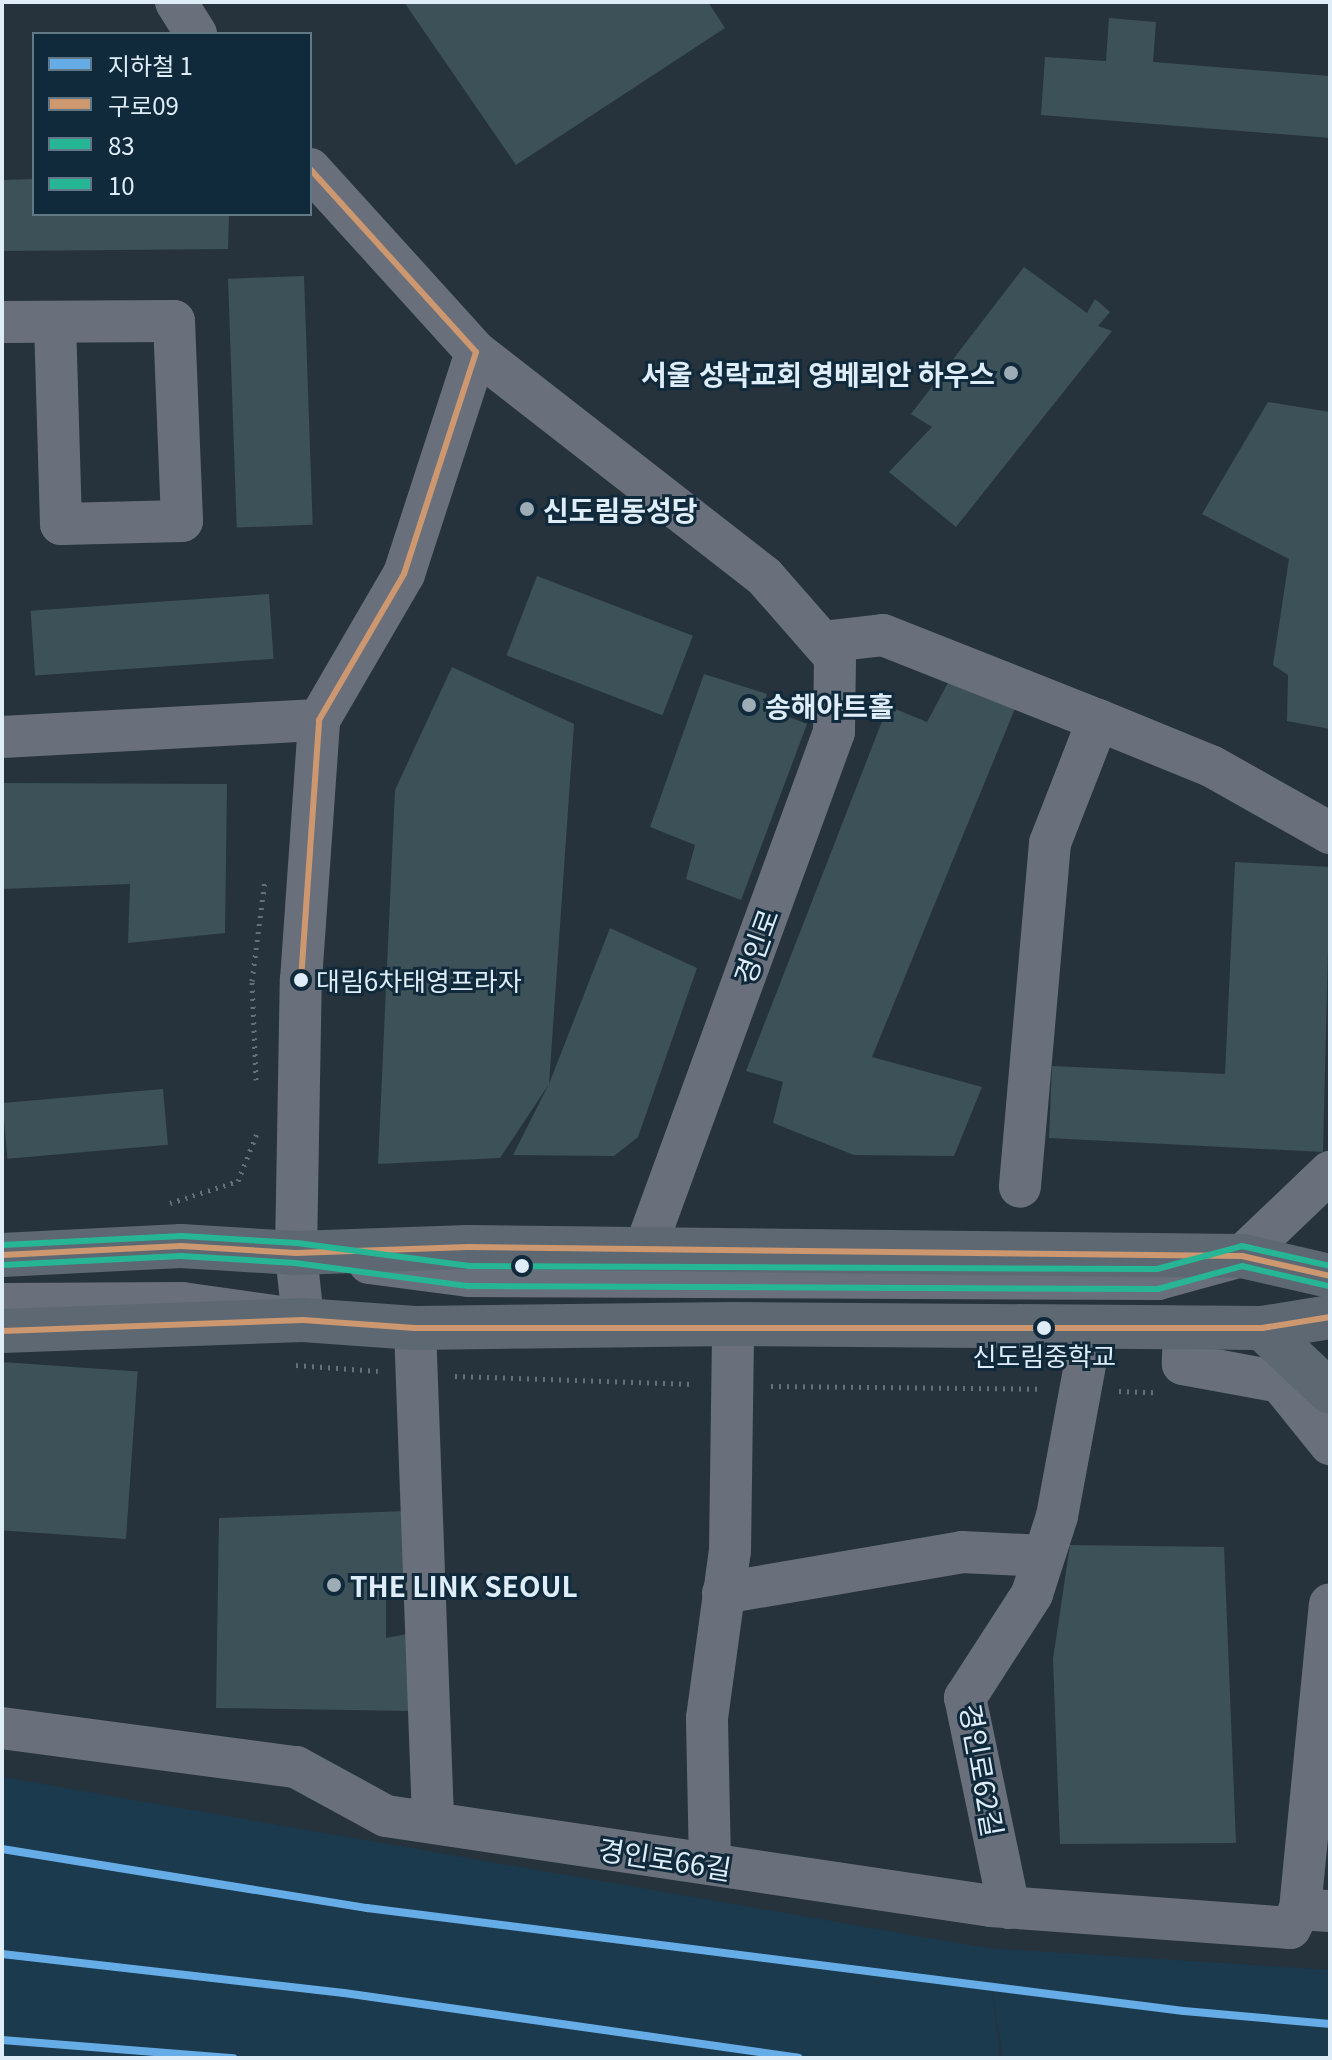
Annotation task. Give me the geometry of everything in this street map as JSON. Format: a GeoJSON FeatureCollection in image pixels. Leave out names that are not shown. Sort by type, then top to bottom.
{"type":"FeatureCollection","features":[{"type":"Feature","properties":{"kind":"main road"},"geometry":{"type":"LineString","coordinates":[[2,1255],[181,1246],[296,1253],[468,1247],[1242,1256],[1330,1276]]}},
{"type":"Feature","properties":{"kind":"main road"},"geometry":{"type":"LineString","coordinates":[[2,1331],[303,1320],[415,1328],[733,1324],[1262,1328],[1330,1317]]}},
{"type":"Feature","properties":{"kind":"main road"},"geometry":{"type":"LineString","coordinates":[[1262,1328],[1330,1392]]}},
{"type":"Feature","properties":{"kind":"street"},"geometry":{"type":"LineString","coordinates":[[176,2],[195,32]]}},
{"type":"Feature","properties":{"kind":"street","name":"경인로"},"geometry":{"type":"LineString","coordinates":[[312,171],[476,352],[764,576],[835,657],[834,732],[645,1249]]}},
{"type":"Feature","properties":{"kind":"street"},"geometry":{"type":"LineString","coordinates":[[2,322],[174,321],[182,521],[61,524],[55,322]]}},
{"type":"Feature","properties":{"kind":"street"},"geometry":{"type":"LineString","coordinates":[[2,1304],[182,1303],[303,1320],[296,1253],[301,980],[319,720],[404,574],[476,352]]}},
{"type":"Feature","properties":{"kind":"street"},"geometry":{"type":"LineString","coordinates":[[822,642],[883,635],[1211,766],[1330,833]]}},
{"type":"Feature","properties":{"kind":"street"},"geometry":{"type":"LineString","coordinates":[[2,737],[319,720]]}},
{"type":"Feature","properties":{"kind":"street"},"geometry":{"type":"LineString","coordinates":[[1020,1187],[1050,843],[1098,720]]}},
{"type":"Feature","properties":{"kind":"street"},"geometry":{"type":"LineString","coordinates":[[296,1253],[468,1276],[1158,1279],[1242,1256],[1330,1172]]}},
{"type":"Feature","properties":{"kind":"street"},"geometry":{"type":"LineString","coordinates":[[710,1864],[707,1718],[730,1551],[733,1324]]}},
{"type":"Feature","properties":{"kind":"street","name":"경인로62길"},"geometry":{"type":"LineString","coordinates":[[1009,1908],[965,1698],[1032,1594],[1044,1556],[1092,1327]]}},
{"type":"Feature","properties":{"kind":"street"},"geometry":{"type":"LineString","coordinates":[[415,1328],[433,1823]]}},
{"type":"Feature","properties":{"kind":"street"},"geometry":{"type":"LineString","coordinates":[[1184,1328],[1183,1364],[1280,1382],[1330,1444]]}},
{"type":"Feature","properties":{"kind":"street"},"geometry":{"type":"LineString","coordinates":[[723,1593],[962,1552],[1044,1556]]}},
{"type":"Feature","properties":{"kind":"street"},"geometry":{"type":"LineString","coordinates":[[1315,1910],[1330,1604]]}},
{"type":"Feature","properties":{"kind":"street","name":"경인로66길"},"geometry":{"type":"LineString","coordinates":[[2,1728],[296,1767],[386,1816],[1009,1908],[1290,1928],[1315,1910]]}},
{"type":"Feature","properties":{"kind":"path"},"geometry":{"type":"LineString","coordinates":[[292,1364],[416,1375],[732,1386],[1168,1392]]}},
{"type":"Feature","properties":{"kind":"shaded area"},"geometry":{"type":"Polygon","coordinates":[[[2,1777],[987,1948],[1330,1970],[1330,2058],[1003,2058],[992,1988],[1000,2058],[2,2058],[2,1777]]]}},
{"type":"Feature","properties":{"kind":"building"},"geometry":{"type":"Polygon","coordinates":[[[404,2],[708,2],[725,28],[516,165],[404,2]]]}},
{"type":"Feature","properties":{"kind":"building"},"geometry":{"type":"Polygon","coordinates":[[[1109,18],[1156,22],[1153,62],[1330,76],[1330,138],[1041,115],[1045,57],[1106,61],[1109,18]]]}},
{"type":"Feature","properties":{"kind":"building"},"geometry":{"type":"Polygon","coordinates":[[[32,179],[32,216],[229,216],[228,249],[2,251],[2,180],[32,179]]]}},
{"type":"Feature","properties":{"kind":"building","name":"서울 성락교회 영베뢰안 하우스"},"geometry":{"type":"Polygon","coordinates":[[[1024,267],[1087,313],[1095,299],[1110,312],[1098,326],[1112,331],[956,527],[889,472],[932,427],[911,414],[1024,267]]]}},
{"type":"Feature","properties":{"kind":"building"},"geometry":{"type":"Polygon","coordinates":[[[304,276],[313,525],[237,528],[228,279],[304,276]]]}},
{"type":"Feature","properties":{"kind":"building"},"geometry":{"type":"Polygon","coordinates":[[[1268,402],[1330,412],[1330,729],[1287,721],[1288,675],[1273,665],[1289,559],[1202,514],[1268,402]]]}},
{"type":"Feature","properties":{"kind":"building"},"geometry":{"type":"Polygon","coordinates":[[[537,576],[693,636],[662,715],[507,655],[537,576]]]}},
{"type":"Feature","properties":{"kind":"building"},"geometry":{"type":"Polygon","coordinates":[[[269,594],[274,659],[35,676],[31,611],[269,594]]]}},
{"type":"Feature","properties":{"kind":"building"},"geometry":{"type":"Polygon","coordinates":[[[452,667],[574,724],[549,1084],[500,1158],[378,1164],[395,790],[452,667]]]}},
{"type":"Feature","properties":{"kind":"building"},"geometry":{"type":"Polygon","coordinates":[[[704,674],[767,694],[763,707],[807,724],[741,900],[686,879],[695,845],[650,827],[704,674]]]}},
{"type":"Feature","properties":{"kind":"building"},"geometry":{"type":"Polygon","coordinates":[[[950,679],[1016,706],[872,1057],[982,1087],[954,1156],[854,1155],[773,1123],[783,1082],[746,1071],[888,706],[927,722],[950,679]]]}},
{"type":"Feature","properties":{"kind":"building"},"geometry":{"type":"Polygon","coordinates":[[[2,783],[227,784],[225,933],[128,943],[130,884],[2,889],[2,783]]]}},
{"type":"Feature","properties":{"kind":"building"},"geometry":{"type":"Polygon","coordinates":[[[1235,862],[1330,867],[1323,1152],[1049,1138],[1052,1066],[1225,1074],[1235,862]]]}},
{"type":"Feature","properties":{"kind":"building"},"geometry":{"type":"Polygon","coordinates":[[[610,928],[697,968],[638,1137],[614,1156],[513,1155],[549,1084],[610,928]]]}},
{"type":"Feature","properties":{"kind":"building"},"geometry":{"type":"Polygon","coordinates":[[[163,1089],[168,1145],[7,1159],[3,1103],[163,1089]]]}},
{"type":"Feature","properties":{"kind":"building"},"geometry":{"type":"Polygon","coordinates":[[[2,1362],[138,1371],[126,1539],[2,1530],[2,1362]]]}},
{"type":"Feature","properties":{"kind":"building"},"geometry":{"type":"Polygon","coordinates":[[[406,1511],[410,1591],[386,1595],[386,1638],[407,1634],[410,1711],[216,1708],[219,1518],[406,1511]]]}},
{"type":"Feature","properties":{"kind":"building"},"geometry":{"type":"Polygon","coordinates":[[[1070,1545],[1224,1547],[1236,1843],[1060,1844],[1053,1659],[1070,1545]]]}},
{"type":"Feature","properties":{"kind":"metro line","name":"1"},"geometry":{"type":"LineString","coordinates":[[2,1849],[367,1908],[1184,2011],[1330,2024]]}},
{"type":"Feature","properties":{"kind":"metro line","name":"1"},"geometry":{"type":"LineString","coordinates":[[2,1954],[344,1993],[798,2058]]}},
{"type":"Feature","properties":{"kind":"metro line","name":"1"},"geometry":{"type":"LineString","coordinates":[[2,2040],[233,2058]]}},
{"type":"Feature","properties":{"kind":"transit line","name":"구로09"},"geometry":{"type":"LineString","coordinates":[[301,980],[319,720],[404,574],[476,352],[312,171]]}},
{"type":"Feature","properties":{"kind":"transit line","name":"10"},"geometry":{"type":"LineString","coordinates":[[2,1245],[182,1236],[297,1243],[469,1266],[1157,1269],[1242,1246],[1330,1266]]}},
{"type":"Feature","properties":{"kind":"transit line","name":"구로09"},"geometry":{"type":"LineString","coordinates":[[2,1255],[181,1246],[296,1253],[468,1247],[1242,1256],[1330,1276]]}},
{"type":"Feature","properties":{"kind":"transit line","name":"83"},"geometry":{"type":"LineString","coordinates":[[3,1265],[181,1256],[295,1263],[468,1286],[1158,1289],[1242,1266],[1328,1286]]}},
{"type":"Feature","properties":{"kind":"transit line","name":"구로09"},"geometry":{"type":"LineString","coordinates":[[2,1331],[303,1320],[415,1328],[1262,1328],[1330,1317]]}},
{"type":"Feature","properties":{"kind":"place","name":"서울 성락교회 영베뢰안 하우스"},"geometry":{"type":"Point","coordinates":[1011,373]}},
{"type":"Feature","properties":{"kind":"place","name":"신도림동성당"},"geometry":{"type":"Point","coordinates":[527,509]}},
{"type":"Feature","properties":{"kind":"place","name":"송해아트홀"},"geometry":{"type":"Point","coordinates":[749,705]}},
{"type":"Feature","properties":{"kind":"place","name":"대림6차태영프라자"},"geometry":{"type":"Point","coordinates":[301,980]}},
{"type":"Feature","properties":{"kind":"place","name":"신도림중학교"},"geometry":{"type":"Point","coordinates":[1044,1328]}},
{"type":"Feature","properties":{"kind":"place","name":"THE LINK SEOUL"},"geometry":{"type":"Point","coordinates":[334,1585]}}]}
